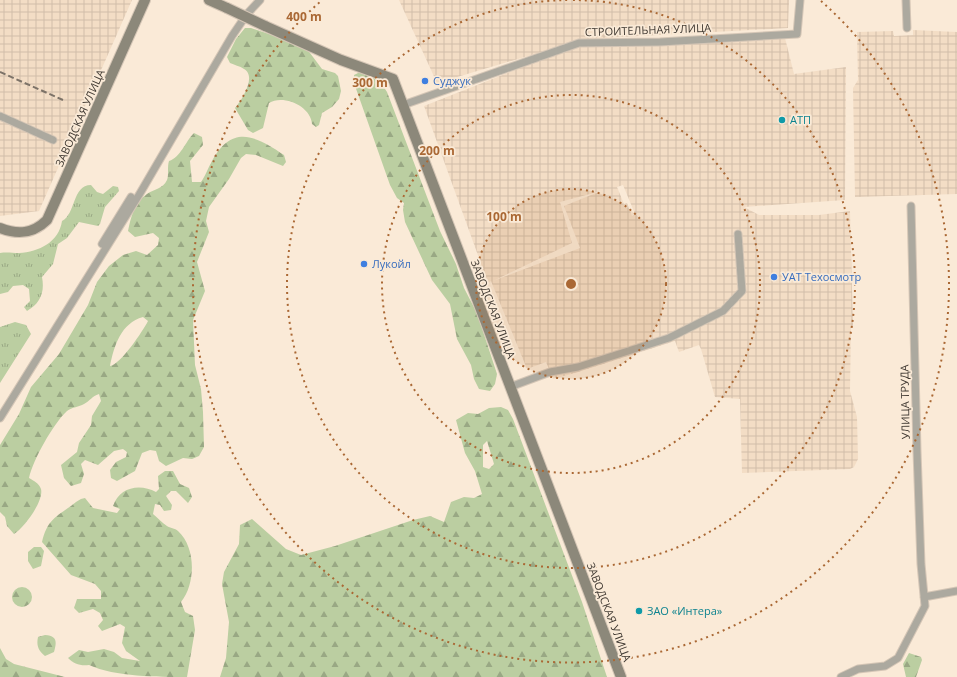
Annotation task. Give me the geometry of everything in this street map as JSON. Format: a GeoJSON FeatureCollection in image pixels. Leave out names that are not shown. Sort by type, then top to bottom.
{"type":"FeatureCollection","features":[{"type":"Feature","properties":{"kind":"main road","name":"ЗАВОДСКАЯ УЛИЦА"},"geometry":{"type":"LineString","coordinates":[[0,228],[23,233],[36,229],[42,225],[51,212],[145,0]]}},
{"type":"Feature","properties":{"kind":"main road","name":"ЗАВОДСКАЯ УЛИЦА"},"geometry":{"type":"LineString","coordinates":[[209,0],[340,60],[393,79],[621,677]]}},
{"type":"Feature","properties":{"kind":"street"},"geometry":{"type":"LineString","coordinates":[[0,418],[139,195],[232,36],[247,14],[260,0]]}},
{"type":"Feature","properties":{"kind":"street","name":"СТРОИТЕЛЬНАЯ УЛИЦА"},"geometry":{"type":"LineString","coordinates":[[403,105],[579,43],[660,42],[797,34],[800,0]]}},
{"type":"Feature","properties":{"kind":"street"},"geometry":{"type":"LineString","coordinates":[[906,0],[907,28]]}},
{"type":"Feature","properties":{"kind":"street"},"geometry":{"type":"LineString","coordinates":[[0,116],[53,140]]}},
{"type":"Feature","properties":{"kind":"street"},"geometry":{"type":"LineString","coordinates":[[0,409],[131,197]]}},
{"type":"Feature","properties":{"kind":"street","name":"УЛИЦА ТРУДА"},"geometry":{"type":"LineString","coordinates":[[841,677],[858,669],[885,666],[898,658],[925,606],[921,564],[917,451],[911,206]]}},
{"type":"Feature","properties":{"kind":"street"},"geometry":{"type":"LineString","coordinates":[[510,387],[550,372],[578,367],[654,344],[723,311],[742,291],[738,234]]}},
{"type":"Feature","properties":{"kind":"street"},"geometry":{"type":"LineString","coordinates":[[69,298],[109,242]]}},
{"type":"Feature","properties":{"kind":"street"},"geometry":{"type":"LineString","coordinates":[[924,597],[957,591]]}},
{"type":"Feature","properties":{"kind":"shaded area"},"geometry":{"type":"Polygon","coordinates":[[[0,0],[132,0],[39,211],[0,216],[0,0]]]}},
{"type":"Feature","properties":{"kind":"shaded area"},"geometry":{"type":"Polygon","coordinates":[[[399,0],[789,0],[788,28],[585,39],[437,83],[399,0]]]}},
{"type":"Feature","properties":{"kind":"shaded area"},"geometry":{"type":"Polygon","coordinates":[[[913,30],[957,32],[957,194],[855,197],[853,88],[858,80],[857,32],[893,31],[894,36],[913,35],[913,30]]]}},
{"type":"Feature","properties":{"kind":"shaded area"},"geometry":{"type":"Polygon","coordinates":[[[785,38],[794,74],[846,67],[845,200],[744,207],[759,215],[819,215],[850,211],[853,326],[851,326],[850,391],[857,417],[858,459],[854,467],[850,469],[742,473],[740,399],[715,397],[699,345],[679,352],[675,341],[553,379],[546,362],[527,369],[491,281],[488,283],[424,106],[578,45],[785,38]],[[623,185],[617,187],[624,204],[627,203],[632,216],[635,214],[623,185]],[[601,191],[560,202],[572,243],[493,281],[580,248],[564,206],[601,191]]]}},
{"type":"Feature","properties":{"kind":"green space"},"geometry":{"type":"Polygon","coordinates":[[[245,28],[251,28],[281,38],[307,49],[322,69],[335,73],[338,76],[341,91],[339,99],[332,107],[322,113],[319,125],[316,127],[312,124],[307,112],[302,107],[295,103],[281,100],[269,103],[263,128],[253,133],[248,130],[235,108],[247,88],[249,82],[248,72],[241,67],[230,63],[227,57],[236,39],[245,28]]]}},
{"type":"Feature","properties":{"kind":"green space"},"geometry":{"type":"Polygon","coordinates":[[[360,72],[379,80],[387,92],[440,231],[456,264],[464,288],[477,313],[497,374],[495,384],[490,391],[479,389],[474,379],[471,365],[457,339],[450,304],[432,280],[405,222],[403,210],[404,203],[397,198],[390,185],[354,83],[354,75],[360,72]]]}},
{"type":"Feature","properties":{"kind":"green space"},"geometry":{"type":"Polygon","coordinates":[[[194,133],[202,137],[203,145],[190,161],[192,182],[201,182],[219,151],[227,142],[235,138],[253,138],[263,142],[284,155],[286,162],[283,166],[256,155],[246,154],[241,158],[229,179],[209,207],[206,221],[209,232],[197,262],[205,291],[193,320],[195,365],[201,389],[203,412],[204,447],[199,456],[192,459],[183,458],[166,466],[159,461],[156,451],[150,450],[142,453],[135,471],[117,481],[111,478],[110,470],[116,462],[126,457],[127,452],[123,449],[114,451],[98,465],[85,460],[81,464],[84,474],[81,483],[71,486],[64,478],[61,465],[77,452],[79,443],[91,425],[92,416],[101,401],[99,394],[84,404],[67,411],[56,424],[44,443],[31,470],[29,478],[39,485],[41,494],[36,507],[28,520],[14,534],[7,526],[5,517],[0,512],[0,445],[19,414],[31,387],[59,354],[88,305],[97,282],[109,266],[123,255],[136,251],[147,255],[158,245],[159,238],[153,233],[135,237],[128,231],[132,216],[136,206],[143,198],[165,183],[168,178],[169,161],[180,153],[194,133]],[[143,317],[129,324],[116,343],[110,366],[125,354],[148,321],[143,317]]]}},
{"type":"Feature","properties":{"kind":"green space"},"geometry":{"type":"Polygon","coordinates":[[[91,185],[97,192],[103,194],[113,186],[118,187],[119,191],[105,207],[98,226],[79,222],[67,238],[58,244],[53,264],[42,277],[42,293],[35,305],[27,311],[24,307],[30,301],[29,289],[23,285],[13,286],[8,292],[0,294],[0,253],[34,251],[47,244],[57,235],[62,221],[70,212],[80,190],[85,186],[91,185]]]}},
{"type":"Feature","properties":{"kind":"green space"},"geometry":{"type":"Polygon","coordinates":[[[15,322],[26,325],[31,334],[0,383],[0,327],[15,322]]]}},
{"type":"Feature","properties":{"kind":"green space"},"geometry":{"type":"Polygon","coordinates":[[[501,407],[508,410],[513,419],[582,602],[607,677],[220,677],[226,658],[229,622],[222,584],[224,572],[239,544],[240,525],[252,519],[286,549],[301,555],[335,546],[413,520],[430,516],[444,522],[451,502],[464,497],[474,498],[482,494],[475,471],[465,453],[456,420],[468,413],[478,414],[489,408],[501,407]],[[487,441],[483,445],[483,467],[489,469],[494,464],[487,441]]]}},
{"type":"Feature","properties":{"kind":"green space"},"geometry":{"type":"Polygon","coordinates":[[[165,471],[173,471],[180,484],[189,488],[192,497],[188,503],[176,491],[171,491],[166,496],[172,505],[171,510],[164,511],[160,505],[155,504],[153,514],[165,525],[178,531],[184,538],[191,556],[192,566],[189,586],[181,602],[185,612],[193,616],[195,630],[187,677],[124,674],[75,663],[68,658],[79,650],[88,652],[104,649],[114,652],[122,658],[140,661],[126,651],[122,643],[125,627],[120,624],[102,631],[98,626],[103,620],[100,613],[93,609],[79,613],[74,608],[77,599],[101,599],[101,591],[95,584],[71,575],[42,542],[46,529],[52,520],[83,498],[85,498],[93,508],[117,513],[120,509],[113,506],[120,495],[131,488],[137,487],[150,489],[156,492],[159,489],[158,476],[165,471]]]}},
{"type":"Feature","properties":{"kind":"green space"},"geometry":{"type":"Polygon","coordinates":[[[34,547],[41,547],[44,551],[41,566],[33,569],[28,561],[28,552],[34,547]]]}},
{"type":"Feature","properties":{"kind":"green space"},"geometry":{"type":"Polygon","coordinates":[[[22,587],[29,590],[32,597],[29,604],[22,607],[15,604],[12,597],[15,590],[22,587]]]}},
{"type":"Feature","properties":{"kind":"green space"},"geometry":{"type":"Polygon","coordinates":[[[45,635],[54,638],[56,645],[54,652],[45,656],[37,643],[38,637],[45,635]]]}},
{"type":"Feature","properties":{"kind":"green space"},"geometry":{"type":"Polygon","coordinates":[[[0,648],[6,659],[14,664],[65,677],[0,677],[0,648]]]}},
{"type":"Feature","properties":{"kind":"green space"},"geometry":{"type":"Polygon","coordinates":[[[909,653],[921,657],[922,660],[916,677],[906,677],[903,664],[909,653]]]}},
{"type":"Feature","properties":{"kind":"railway"},"geometry":{"type":"LineString","coordinates":[[0,72],[63,100]]}},
{"type":"Feature","properties":{"kind":"place","name":"Суджук"},"geometry":{"type":"Point","coordinates":[425,81]}},
{"type":"Feature","properties":{"kind":"place","name":"АТП"},"geometry":{"type":"Point","coordinates":[782,120]}},
{"type":"Feature","properties":{"kind":"place","name":"Лукойл"},"geometry":{"type":"Point","coordinates":[364,264]}},
{"type":"Feature","properties":{"kind":"place","name":"УАТ Техосмотр"},"geometry":{"type":"Point","coordinates":[774,277]}},
{"type":"Feature","properties":{"kind":"place","name":"ЗАО «Интера»"},"geometry":{"type":"Point","coordinates":[639,611]}}]}
